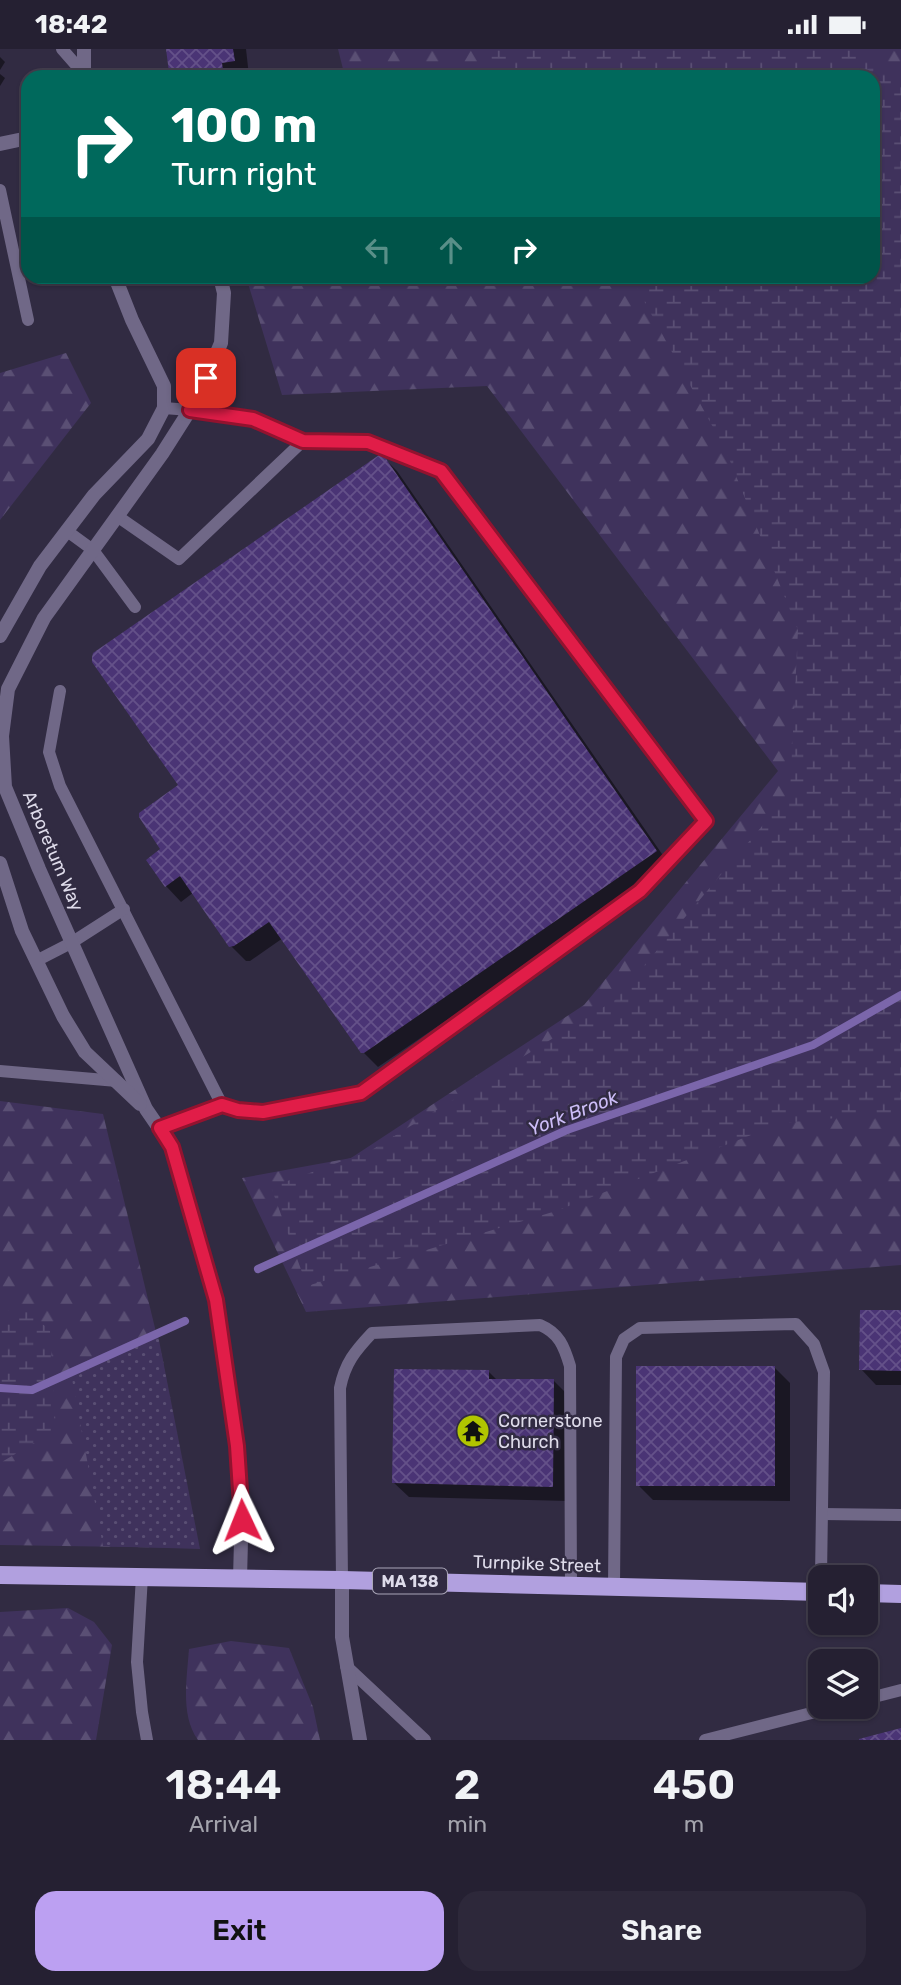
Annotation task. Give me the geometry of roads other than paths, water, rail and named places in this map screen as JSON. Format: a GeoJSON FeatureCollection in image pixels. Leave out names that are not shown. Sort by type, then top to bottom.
{"type":"FeatureCollection","features":[{"type":"Feature","properties":{"kind":"main road","name":"Turnpike Street"},"geometry":{"type":"LineString","coordinates":[[0,1575],[808,1592]]}},
{"type":"Feature","properties":{"kind":"main road"},"geometry":{"type":"LineString","coordinates":[[878,1593],[901,1594]]}},
{"type":"Feature","properties":{"kind":"street"},"geometry":{"type":"LineString","coordinates":[[84,49],[84,70]]}},
{"type":"Feature","properties":{"kind":"street"},"geometry":{"type":"LineString","coordinates":[[0,144],[21,140]]}},
{"type":"Feature","properties":{"kind":"street"},"geometry":{"type":"LineString","coordinates":[[0,636],[40,566],[94,495],[148,439],[164,408],[164,386],[118,284]]}},
{"type":"Feature","properties":{"kind":"street","name":"Arboretum Way"},"geometry":{"type":"LineString","coordinates":[[146,1109],[71,943],[5,787],[2,736],[8,689],[44,618],[162,454],[190,410],[221,343],[224,293],[222,284]]}},
{"type":"Feature","properties":{"kind":"street"},"geometry":{"type":"LineString","coordinates":[[0,863],[7,904],[63,1016],[85,1052],[146,1109],[172,1147],[216,1300],[237,1446],[242,1502],[240,1579]]}},
{"type":"Feature","properties":{"kind":"street"},"geometry":{"type":"LineString","coordinates":[[342,1580],[342,1637],[360,1740]]}},
{"type":"Feature","properties":{"kind":"lane"},"geometry":{"type":"LineString","coordinates":[[62,49],[80,70]]}},
{"type":"Feature","properties":{"kind":"lane"},"geometry":{"type":"LineString","coordinates":[[0,190],[28,320]]}},
{"type":"Feature","properties":{"kind":"lane"},"geometry":{"type":"LineString","coordinates":[[160,1128],[222,1105],[238,1110],[263,1112],[361,1093],[640,891],[706,821],[441,471],[368,442],[303,441],[253,419],[164,408]]}},
{"type":"Feature","properties":{"kind":"lane"},"geometry":{"type":"LineString","coordinates":[[117,516],[179,559],[303,441]]}},
{"type":"Feature","properties":{"kind":"lane"},"geometry":{"type":"LineString","coordinates":[[67,531],[93,550],[135,607]]}},
{"type":"Feature","properties":{"kind":"lane"},"geometry":{"type":"LineString","coordinates":[[60,691],[50,752],[60,786],[222,1105]]}},
{"type":"Feature","properties":{"kind":"lane"},"geometry":{"type":"LineString","coordinates":[[36,961],[71,943],[124,909]]}},
{"type":"Feature","properties":{"kind":"lane"},"geometry":{"type":"LineString","coordinates":[[0,1071],[117,1081]]}},
{"type":"Feature","properties":{"kind":"lane"},"geometry":{"type":"LineString","coordinates":[[614,1587],[616,1357],[624,1339],[640,1328],[796,1324],[814,1344],[824,1373],[821,1565]]}},
{"type":"Feature","properties":{"kind":"lane"},"geometry":{"type":"LineString","coordinates":[[342,1580],[340,1388],[344,1370],[356,1350],[372,1333],[540,1325],[554,1331],[563,1344],[570,1366],[572,1585]]}},
{"type":"Feature","properties":{"kind":"lane"},"geometry":{"type":"LineString","coordinates":[[822,1514],[901,1515]]}},
{"type":"Feature","properties":{"kind":"lane"},"geometry":{"type":"LineString","coordinates":[[142,1576],[137,1662],[147,1740]]}},
{"type":"Feature","properties":{"kind":"lane"},"geometry":{"type":"LineString","coordinates":[[346,1666],[425,1740]]}},
{"type":"Feature","properties":{"kind":"lane"},"geometry":{"type":"LineString","coordinates":[[878,1696],[901,1691]]}},
{"type":"Feature","properties":{"kind":"lane"},"geometry":{"type":"LineString","coordinates":[[705,1740],[808,1714]]}},
{"type":"Feature","properties":{"kind":"waterway","name":"York Brook"},"geometry":{"type":"LineString","coordinates":[[258,1269],[567,1130],[813,1045],[901,995]]}},
{"type":"Feature","properties":{"kind":"waterway","name":"York Brook"},"geometry":{"type":"LineString","coordinates":[[0,1388],[32,1390],[185,1321]]}},
{"type":"Feature","properties":{"kind":"place","name":"Cornerstone Church"},"geometry":{"type":"Point","coordinates":[473,1431]}}]}
